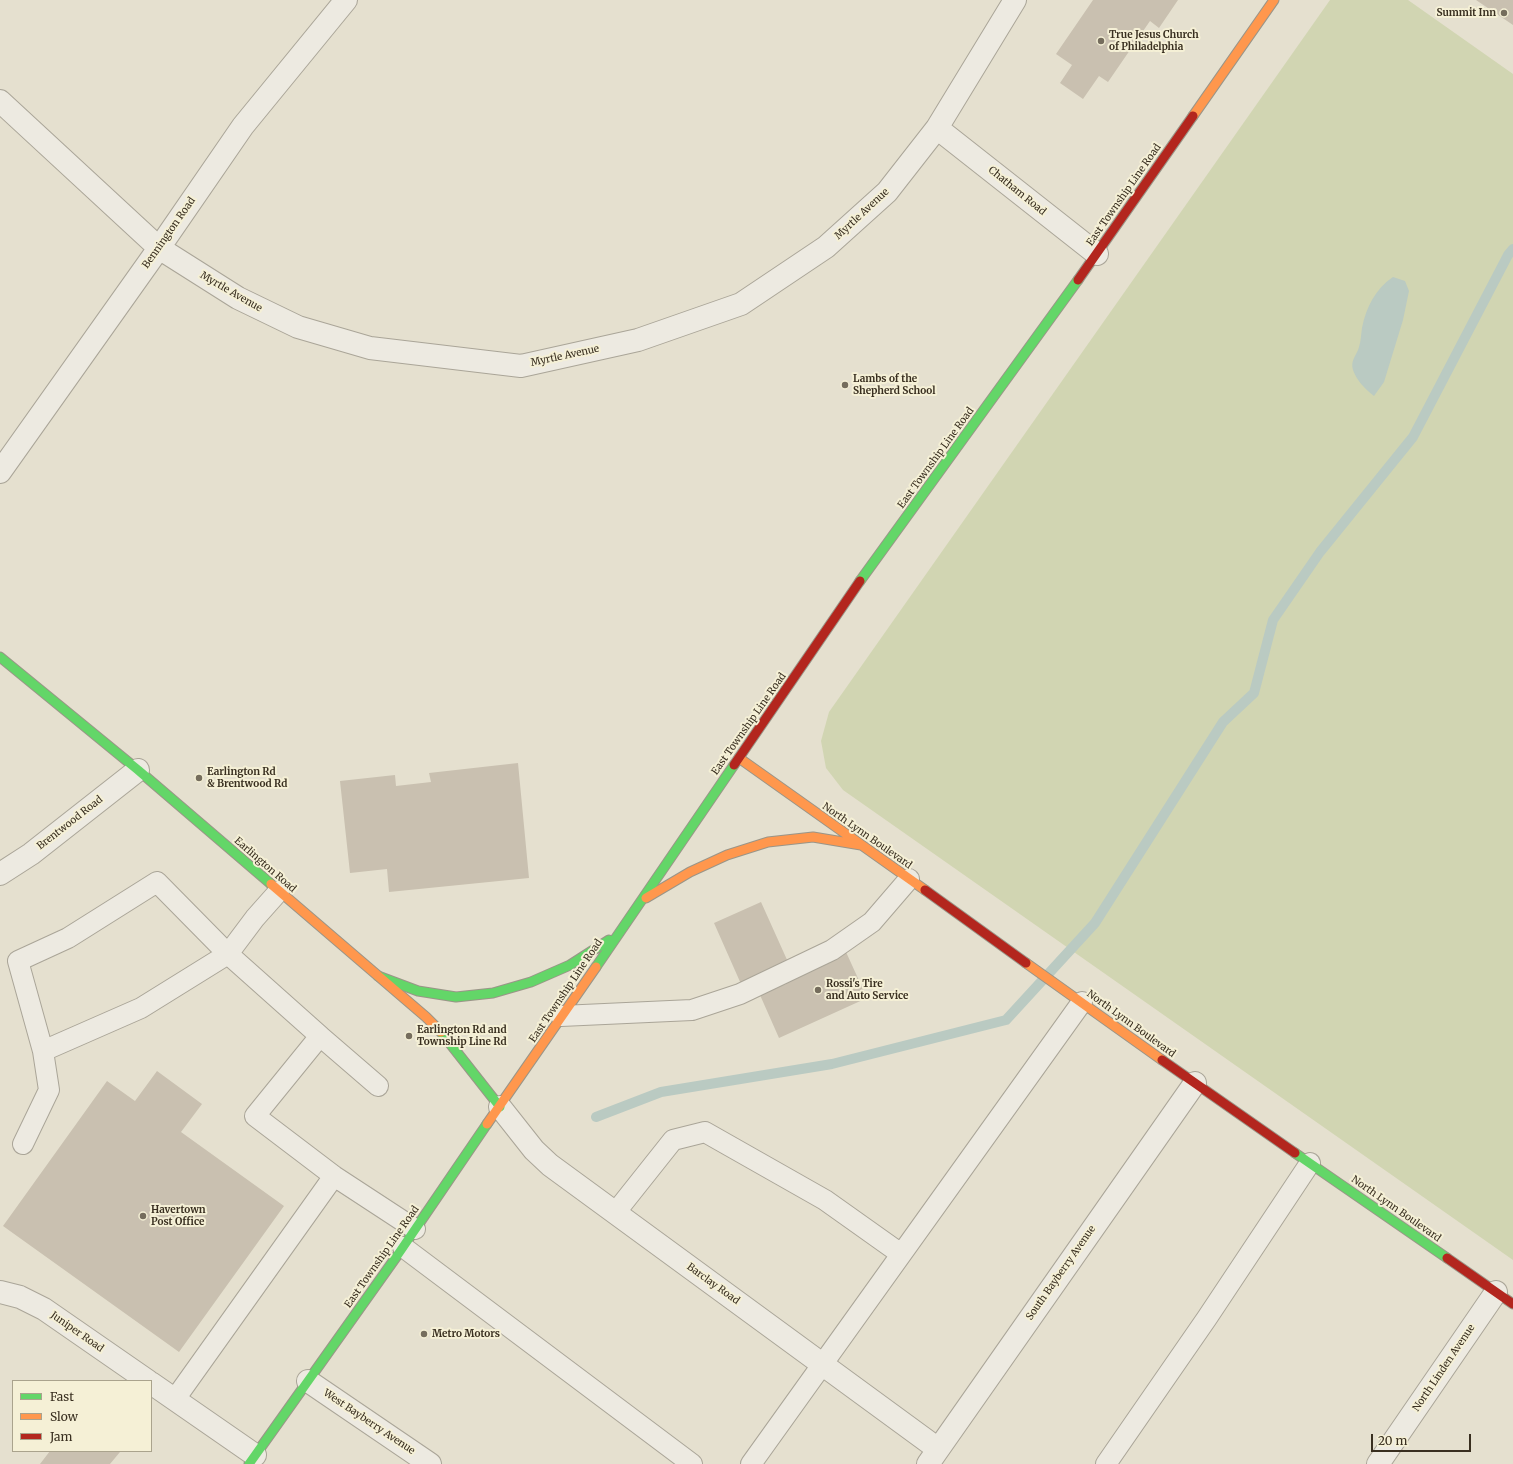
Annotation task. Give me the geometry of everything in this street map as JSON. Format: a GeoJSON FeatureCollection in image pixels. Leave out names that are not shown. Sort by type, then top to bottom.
{"type":"FeatureCollection","features":[{"type":"Feature","properties":{"kind":"main road","name":"East Township Line Road"},"geometry":{"type":"LineString","coordinates":[[252,1460],[403,1247],[864,576],[1097,254],[1274,0]]}},
{"type":"Feature","properties":{"kind":"main road","name":"Earlington Road"},"geometry":{"type":"LineString","coordinates":[[0,657],[138,770],[426,1017],[441,1032],[500,1106]]}},
{"type":"Feature","properties":{"kind":"main road","name":"North Lynn Boulevard"},"geometry":{"type":"LineString","coordinates":[[739,758],[1195,1083],[1505,1298]]}},
{"type":"Feature","properties":{"kind":"main road"},"geometry":{"type":"LineString","coordinates":[[640,902],[696,869],[727,854],[768,842],[814,837],[861,845]]}},
{"type":"Feature","properties":{"kind":"main road"},"geometry":{"type":"LineString","coordinates":[[378,976],[418,991],[456,997],[493,993],[531,982],[570,965],[617,935]]}},
{"type":"Feature","properties":{"kind":"street","name":"Bennington Road"},"geometry":{"type":"LineString","coordinates":[[0,472],[159,248],[243,126],[346,0]]}},
{"type":"Feature","properties":{"kind":"street","name":"Myrtle Avenue"},"geometry":{"type":"LineString","coordinates":[[0,101],[159,248],[238,298],[298,328],[370,348],[521,366],[638,340],[741,304],[826,247],[888,192],[937,128],[1016,0]]}},
{"type":"Feature","properties":{"kind":"street","name":"Chatham Road"},"geometry":{"type":"LineString","coordinates":[[937,128],[1097,254]]}},
{"type":"Feature","properties":{"kind":"street","name":"Brentwood Road"},"geometry":{"type":"LineString","coordinates":[[0,874],[31,854],[138,770]]}},
{"type":"Feature","properties":{"kind":"street","name":"South Bayberry Avenue"},"geometry":{"type":"LineString","coordinates":[[933,1456],[1195,1083]]}},
{"type":"Feature","properties":{"kind":"street","name":"Barclay Road"},"geometry":{"type":"LineString","coordinates":[[500,1106],[534,1150],[550,1165],[822,1364],[933,1456]]}},
{"type":"Feature","properties":{"kind":"street","name":"Juniper Road"},"geometry":{"type":"LineString","coordinates":[[0,1292],[20,1297],[44,1309],[147,1380]]}},
{"type":"Feature","properties":{"kind":"street","name":"North Linden Avenue"},"geometry":{"type":"LineString","coordinates":[[1382,1463],[1505,1298]]}},
{"type":"Feature","properties":{"kind":"street","name":"West Bayberry Avenue"},"geometry":{"type":"LineString","coordinates":[[308,1381],[430,1464]]}},
{"type":"Feature","properties":{"kind":"street"},"geometry":{"type":"LineString","coordinates":[[152,1384],[175,1399],[252,1460]]}},
{"type":"Feature","properties":{"kind":"lane"},"geometry":{"type":"LineString","coordinates":[[561,1016],[692,1010],[740,994],[832,950],[872,922],[909,879]]}},
{"type":"Feature","properties":{"kind":"lane"},"geometry":{"type":"LineString","coordinates":[[23,1144],[49,1090],[43,1051],[18,961],[68,938],[156,882],[228,954],[378,1086]]}},
{"type":"Feature","properties":{"kind":"lane"},"geometry":{"type":"LineString","coordinates":[[43,1051],[141,1008],[228,954],[255,918],[279,891]]}},
{"type":"Feature","properties":{"kind":"lane"},"geometry":{"type":"LineString","coordinates":[[751,1464],[1082,1002]]}},
{"type":"Feature","properties":{"kind":"lane"},"geometry":{"type":"LineString","coordinates":[[320,1036],[255,1116],[334,1176],[415,1229]]}},
{"type":"Feature","properties":{"kind":"lane"},"geometry":{"type":"LineString","coordinates":[[615,1213],[673,1140],[705,1132],[825,1200],[901,1254]]}},
{"type":"Feature","properties":{"kind":"lane"},"geometry":{"type":"LineString","coordinates":[[1106,1464],[1207,1318],[1310,1162]]}},
{"type":"Feature","properties":{"kind":"lane"},"geometry":{"type":"LineString","coordinates":[[175,1399],[334,1176]]}},
{"type":"Feature","properties":{"kind":"lane"},"geometry":{"type":"LineString","coordinates":[[403,1247],[692,1464]]}},
{"type":"Feature","properties":{"kind":"green space"},"geometry":{"type":"Polygon","coordinates":[[[1330,0],[1408,0],[1513,74],[1513,1260],[843,790],[826,768],[821,741],[829,712],[1330,0]]]}},
{"type":"Feature","properties":{"kind":"shaded area"},"geometry":{"type":"Polygon","coordinates":[[[1393,277],[1405,281],[1409,291],[1403,320],[1384,382],[1374,396],[1364,388],[1357,378],[1353,370],[1352,363],[1360,345],[1362,328],[1369,306],[1376,293],[1393,277]]]}},
{"type":"Feature","properties":{"kind":"building","name":"True Jesus Church of Philadelphia"},"geometry":{"type":"Polygon","coordinates":[[[1093,0],[1178,0],[1159,28],[1150,21],[1108,82],[1099,76],[1083,99],[1060,83],[1072,65],[1056,54],[1093,0]]]}},
{"type":"Feature","properties":{"kind":"building","name":"Summit Inn"},"geometry":{"type":"Polygon","coordinates":[[[1476,0],[1513,0],[1513,25],[1476,0]]]}},
{"type":"Feature","properties":{"kind":"building"},"geometry":{"type":"Polygon","coordinates":[[[518,763],[529,878],[389,892],[387,869],[350,873],[340,781],[395,775],[396,786],[431,782],[429,773],[518,763]]]}},
{"type":"Feature","properties":{"kind":"building"},"geometry":{"type":"Polygon","coordinates":[[[761,902],[788,962],[741,984],[714,923],[761,902]]]}},
{"type":"Feature","properties":{"kind":"building","name":"Rossi's Tire and Auto Service"},"geometry":{"type":"Polygon","coordinates":[[[846,952],[867,998],[779,1038],[760,995],[786,984],[784,980],[846,952]]]}},
{"type":"Feature","properties":{"kind":"building","name":"Havertown Post Office"},"geometry":{"type":"Polygon","coordinates":[[[157,1071],[202,1104],[181,1132],[284,1206],[179,1352],[3,1226],[107,1081],[135,1101],[157,1071]]]}},
{"type":"Feature","properties":{"kind":"building"},"geometry":{"type":"Polygon","coordinates":[[[49,1452],[120,1452],[110,1464],[40,1464],[49,1452]]]}},
{"type":"Feature","properties":{"kind":"waterway"},"geometry":{"type":"LineString","coordinates":[[596,1117],[661,1092],[832,1064],[1006,1020],[1095,923],[1223,722],[1254,693],[1273,620],[1320,552],[1413,437],[1508,255],[1513,249]]}},
{"type":"Feature","properties":{"kind":"traffic: fast"},"geometry":{"type":"LineString","coordinates":[[860,581],[1078,280]]}},
{"type":"Feature","properties":{"kind":"traffic: fast"},"geometry":{"type":"LineString","coordinates":[[0,657],[138,770],[271,884]]}},
{"type":"Feature","properties":{"kind":"traffic: fast"},"geometry":{"type":"LineString","coordinates":[[596,967],[734,765]]}},
{"type":"Feature","properties":{"kind":"traffic: fast"},"geometry":{"type":"LineString","coordinates":[[378,976],[418,991],[456,997],[493,993],[531,982],[570,965],[609,940]]}},
{"type":"Feature","properties":{"kind":"traffic: fast"},"geometry":{"type":"LineString","coordinates":[[441,1032],[500,1107]]}},
{"type":"Feature","properties":{"kind":"traffic: fast"},"geometry":{"type":"LineString","coordinates":[[249,1464],[399,1253],[487,1124]]}},
{"type":"Feature","properties":{"kind":"traffic: fast"},"geometry":{"type":"LineString","coordinates":[[1295,1153],[1447,1258]]}},
{"type":"Feature","properties":{"kind":"traffic: slow"},"geometry":{"type":"LineString","coordinates":[[1193,116],[1274,0]]}},
{"type":"Feature","properties":{"kind":"traffic: slow"},"geometry":{"type":"LineString","coordinates":[[739,758],[925,890]]}},
{"type":"Feature","properties":{"kind":"traffic: slow"},"geometry":{"type":"LineString","coordinates":[[646,898],[690,872],[727,855],[768,842],[813,837],[861,845]]}},
{"type":"Feature","properties":{"kind":"traffic: slow"},"geometry":{"type":"LineString","coordinates":[[271,884],[426,1017],[441,1032]]}},
{"type":"Feature","properties":{"kind":"traffic: slow"},"geometry":{"type":"LineString","coordinates":[[1026,963],[1162,1060]]}},
{"type":"Feature","properties":{"kind":"traffic: slow"},"geometry":{"type":"LineString","coordinates":[[487,1124],[596,967]]}},
{"type":"Feature","properties":{"kind":"traffic: jam"},"geometry":{"type":"LineString","coordinates":[[1078,280],[1193,116]]}},
{"type":"Feature","properties":{"kind":"traffic: jam"},"geometry":{"type":"LineString","coordinates":[[734,765],[860,581]]}},
{"type":"Feature","properties":{"kind":"traffic: jam"},"geometry":{"type":"LineString","coordinates":[[925,890],[1026,963]]}},
{"type":"Feature","properties":{"kind":"traffic: jam"},"geometry":{"type":"LineString","coordinates":[[1162,1060],[1295,1153]]}},
{"type":"Feature","properties":{"kind":"traffic: jam"},"geometry":{"type":"LineString","coordinates":[[1447,1258],[1513,1304]]}},
{"type":"Feature","properties":{"kind":"place","name":"Summit Inn"},"geometry":{"type":"Point","coordinates":[1504,13]}},
{"type":"Feature","properties":{"kind":"place","name":"True Jesus Church of Philadelphia"},"geometry":{"type":"Point","coordinates":[1101,41]}},
{"type":"Feature","properties":{"kind":"place","name":"Lambs of the Shepherd School"},"geometry":{"type":"Point","coordinates":[845,385]}},
{"type":"Feature","properties":{"kind":"place","name":"Earlington Rd & Brentwood Rd"},"geometry":{"type":"Point","coordinates":[199,778]}},
{"type":"Feature","properties":{"kind":"place","name":"Rossi's Tire and Auto Service"},"geometry":{"type":"Point","coordinates":[818,990]}},
{"type":"Feature","properties":{"kind":"place","name":"Earlington Rd and Township Line Rd"},"geometry":{"type":"Point","coordinates":[409,1036]}},
{"type":"Feature","properties":{"kind":"place","name":"Havertown Post Office"},"geometry":{"type":"Point","coordinates":[143,1216]}},
{"type":"Feature","properties":{"kind":"place","name":"Metro Motors"},"geometry":{"type":"Point","coordinates":[424,1334]}}]}
